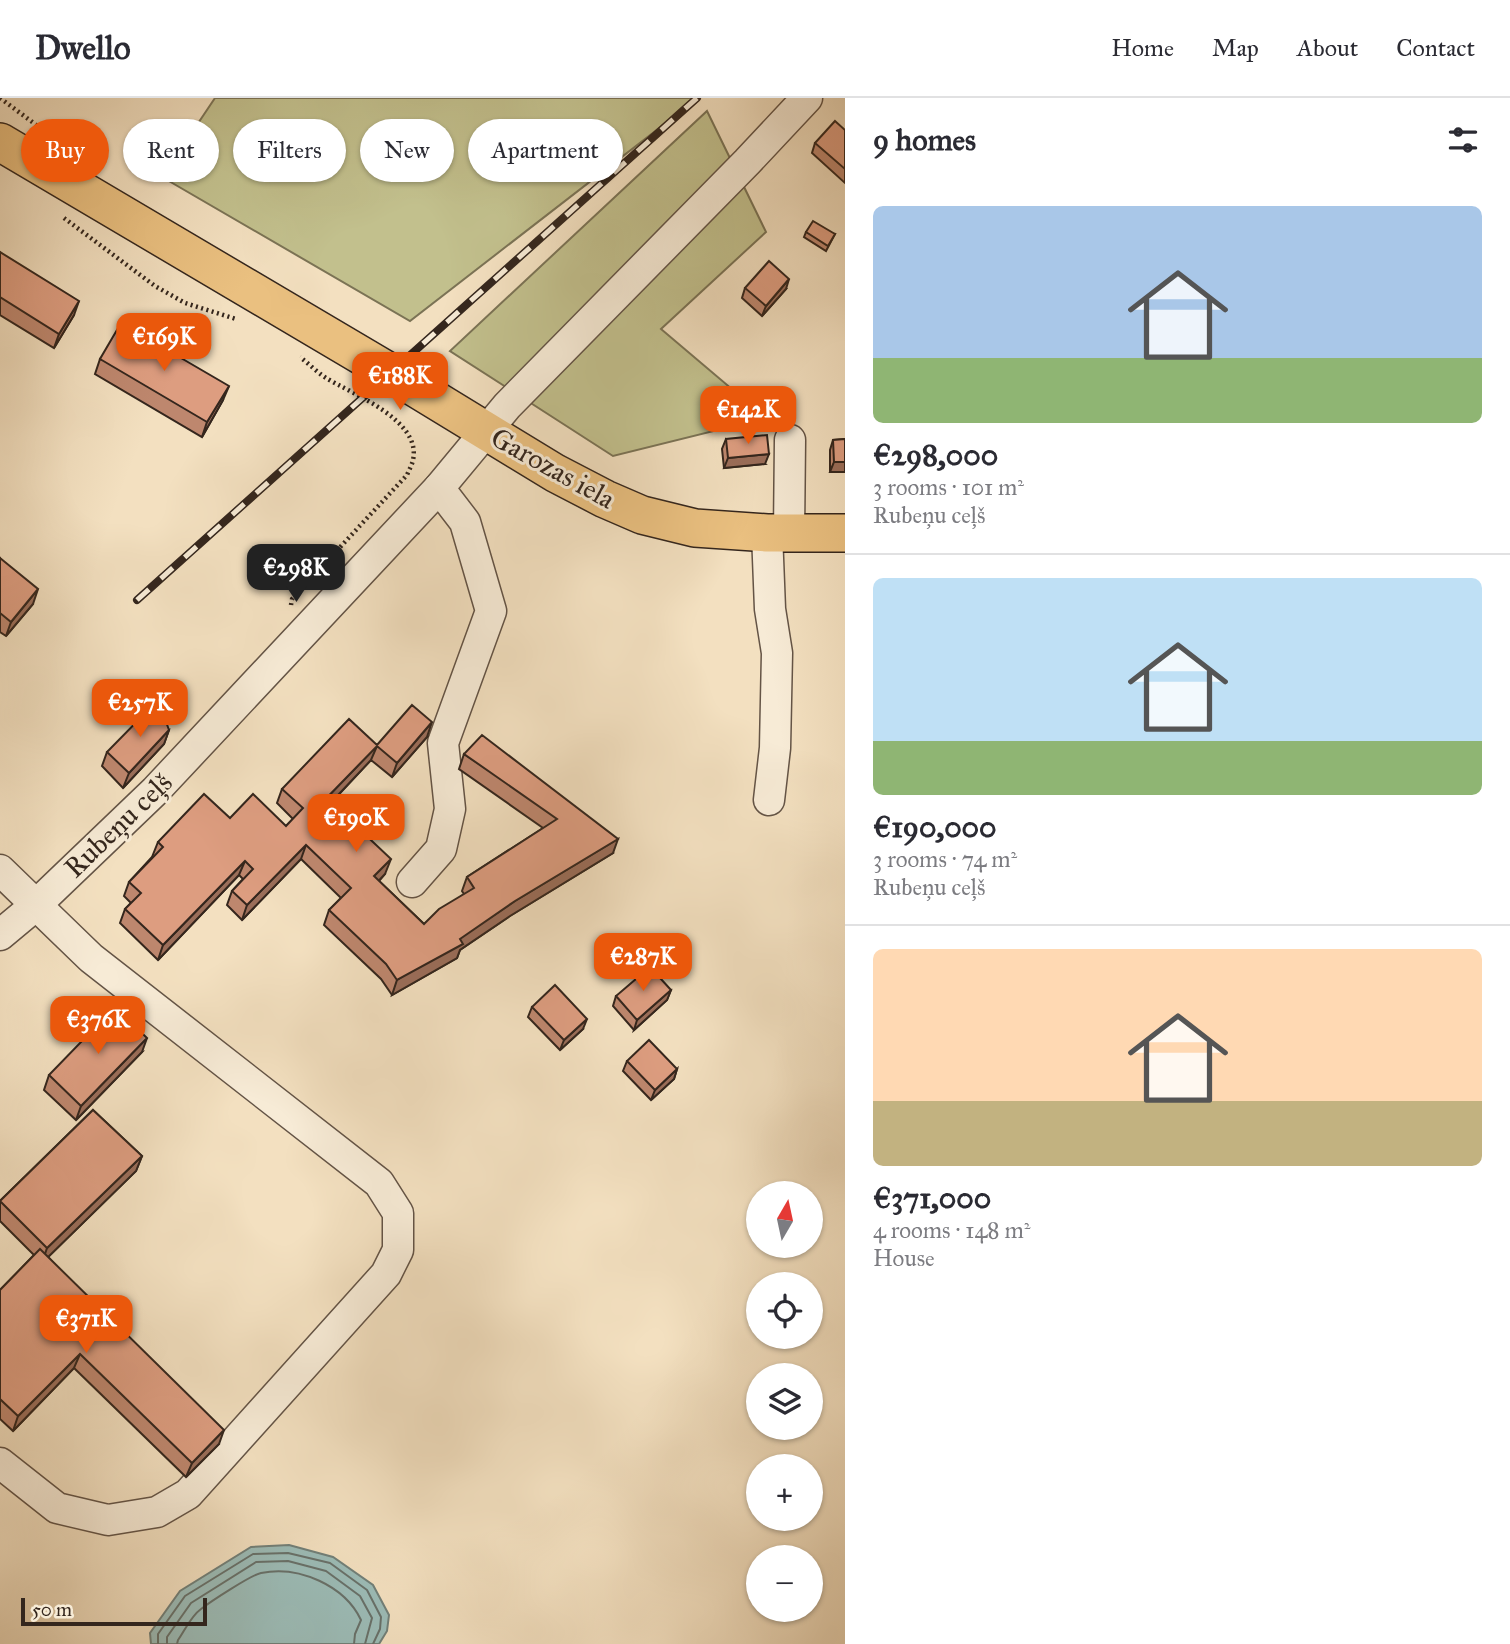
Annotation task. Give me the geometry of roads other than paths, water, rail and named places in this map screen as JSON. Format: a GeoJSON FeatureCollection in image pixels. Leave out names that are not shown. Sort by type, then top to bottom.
{"type":"FeatureCollection","features":[{"type":"Feature","properties":{"kind":"main road","name":"Garozas iela"},"geometry":{"type":"LineString","coordinates":[[0,142],[575,484],[642,514],[695,528],[778,533],[845,533]]}},
{"type":"Feature","properties":{"kind":"street","name":"Rubeņu ceļš"},"geometry":{"type":"LineString","coordinates":[[0,935],[36,905],[155,791],[439,488],[485,431],[807,98]]}},
{"type":"Feature","properties":{"kind":"street"},"geometry":{"type":"LineString","coordinates":[[769,800],[775,748],[777,653],[770,609],[790,440]]}},
{"type":"Feature","properties":{"kind":"street"},"geometry":{"type":"LineString","coordinates":[[412,882],[441,849],[450,809],[443,743],[491,611],[465,522],[439,488]]}},
{"type":"Feature","properties":{"kind":"street"},"geometry":{"type":"LineString","coordinates":[[0,870],[91,958],[379,1183],[398,1213],[397,1250],[386,1274],[188,1494],[156,1512],[108,1521],[58,1508],[0,1463]]}},
{"type":"Feature","properties":{"kind":"water"},"geometry":{"type":"Polygon","coordinates":[[[289,1545],[333,1557],[373,1585],[389,1615],[387,1631],[379,1644],[151,1644],[150,1633],[180,1591],[251,1547],[289,1545]]]}},
{"type":"Feature","properties":{"kind":"railway"},"geometry":{"type":"LineString","coordinates":[[137,600],[697,98]]}}]}
